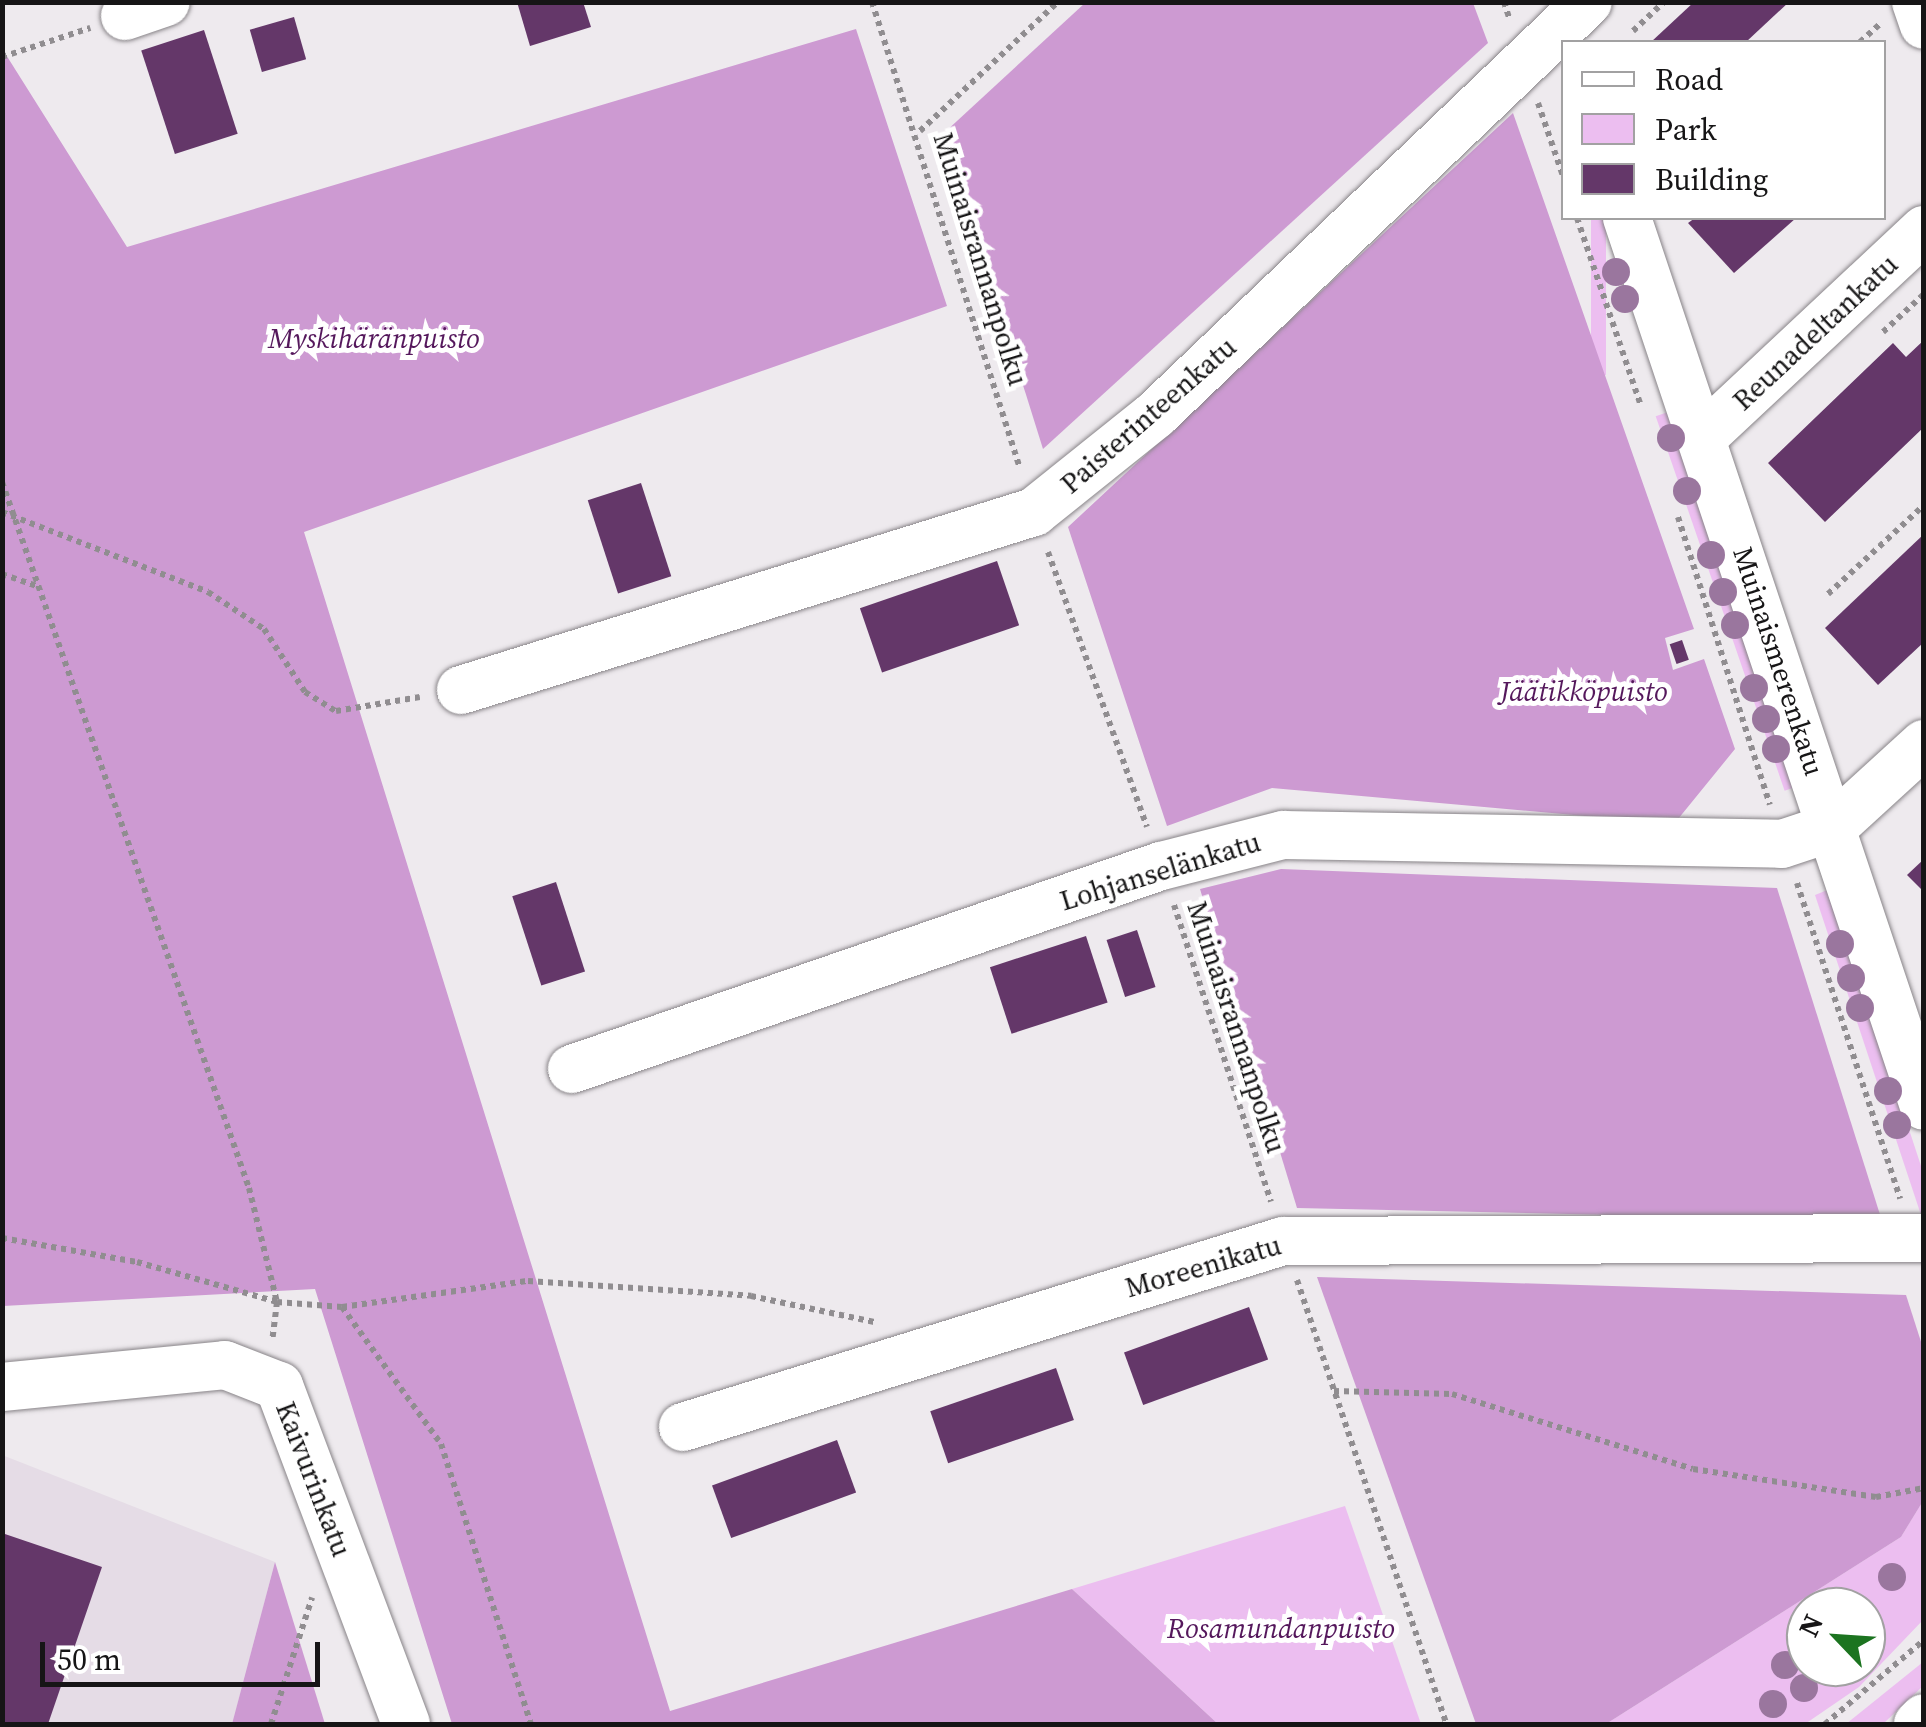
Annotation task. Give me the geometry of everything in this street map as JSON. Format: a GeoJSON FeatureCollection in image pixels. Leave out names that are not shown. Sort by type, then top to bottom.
{"type":"FeatureCollection","features":[{"type":"Feature","properties":{"kind":"street"},"geometry":{"type":"LineString","coordinates":[[1916,2],[1924,26]]}},
{"type":"Feature","properties":{"kind":"street","name":"Paisterinteenkatu"},"geometry":{"type":"LineString","coordinates":[[461,690],[1034,512],[1155,415],[1568,18]]}},
{"type":"Feature","properties":{"kind":"street","name":"Muinaismerenkatu"},"geometry":{"type":"LineString","coordinates":[[1628,220],[1706,434],[1924,1106]]}},
{"type":"Feature","properties":{"kind":"street","name":"Reunadeltankatu"},"geometry":{"type":"LineString","coordinates":[[1706,434],[1924,230]]}},
{"type":"Feature","properties":{"kind":"street"},"geometry":{"type":"LineString","coordinates":[[1832,826],[1924,744]]}},
{"type":"Feature","properties":{"kind":"street","name":"Lohjanselänkatu"},"geometry":{"type":"LineString","coordinates":[[572,1069],[1161,866],[1284,834],[1782,844],[1832,826]]}},
{"type":"Feature","properties":{"kind":"street","name":"Moreenikatu"},"geometry":{"type":"LineString","coordinates":[[684,1427],[1283,1240],[1919,1239]]}},
{"type":"Feature","properties":{"kind":"street","name":"Kaivurinkatu"},"geometry":{"type":"LineString","coordinates":[[2,1387],[225,1365],[267,1376],[279,1386],[406,1724]]}},
{"type":"Feature","properties":{"kind":"street"},"geometry":{"type":"LineString","coordinates":[[1918,1724],[1924,1718]]}},
{"type":"Feature","properties":{"kind":"path","name":"Muinaisrannanpolku"},"geometry":{"type":"LineString","coordinates":[[872,2],[919,132],[1034,512],[1161,866],[1446,1724]]}},
{"type":"Feature","properties":{"kind":"path"},"geometry":{"type":"LineString","coordinates":[[919,132],[1058,2]]}},
{"type":"Feature","properties":{"kind":"path"},"geometry":{"type":"LineString","coordinates":[[1632,31],[1664,2]]}},
{"type":"Feature","properties":{"kind":"path"},"geometry":{"type":"LineString","coordinates":[[2,57],[145,10]]}},
{"type":"Feature","properties":{"kind":"path"},"geometry":{"type":"LineString","coordinates":[[1578,220],[1649,427]]}},
{"type":"Feature","properties":{"kind":"path"},"geometry":{"type":"LineString","coordinates":[[2,482],[248,1188],[277,1302],[267,1376]]}},
{"type":"Feature","properties":{"kind":"path"},"geometry":{"type":"LineString","coordinates":[[1672,496],[1782,844],[1919,1239]]}},
{"type":"Feature","properties":{"kind":"path"},"geometry":{"type":"LineString","coordinates":[[1828,594],[1924,505]]}},
{"type":"Feature","properties":{"kind":"path"},"geometry":{"type":"LineString","coordinates":[[2,512],[208,592],[264,629],[305,692],[336,711],[461,690]]}},
{"type":"Feature","properties":{"kind":"path"},"geometry":{"type":"LineString","coordinates":[[2,574],[38,586]]}},
{"type":"Feature","properties":{"kind":"path"},"geometry":{"type":"LineString","coordinates":[[2,1238],[136,1262],[277,1302],[342,1307],[528,1281],[751,1296],[883,1323]]}},
{"type":"Feature","properties":{"kind":"path"},"geometry":{"type":"LineString","coordinates":[[342,1307],[442,1444],[532,1724]]}},
{"type":"Feature","properties":{"kind":"path"},"geometry":{"type":"LineString","coordinates":[[1334,1390],[1452,1394],[1693,1469],[1876,1496],[1924,1488]]}},
{"type":"Feature","properties":{"kind":"path"},"geometry":{"type":"LineString","coordinates":[[271,1724],[315,1592]]}},
{"type":"Feature","properties":{"kind":"path"},"geometry":{"type":"LineString","coordinates":[[1825,1724],[1924,1640]]}},
{"type":"Feature","properties":{"kind":"shaded area"},"geometry":{"type":"Polygon","coordinates":[[[2,1455],[275,1562],[232,1724],[3,1724],[2,1455]]]}},
{"type":"Feature","properties":{"kind":"green space"},"geometry":{"type":"Polygon","coordinates":[[[1085,3],[1473,3],[1488,43],[1043,449],[944,133],[1085,3]]]}},
{"type":"Feature","properties":{"kind":"green space","name":"Myskihäränpuisto"},"geometry":{"type":"Polygon","coordinates":[[[856,29],[947,306],[304,532],[670,1711],[1072,1589],[1218,1724],[452,1724],[315,1289],[3,1306],[3,50],[127,247],[856,29]]]}},
{"type":"Feature","properties":{"kind":"green space","name":"Jäätikköpuisto"},"geometry":{"type":"Polygon","coordinates":[[[1513,113],[1694,629],[1665,638],[1673,670],[1704,659],[1735,749],[1674,824],[1272,788],[1167,826],[1068,527],[1513,113]]]}},
{"type":"Feature","properties":{"kind":"green space"},"geometry":{"type":"Polygon","coordinates":[[[1591,220],[1606,220],[1606,375],[1591,375],[1591,220]]]}},
{"type":"Feature","properties":{"kind":"green space"},"geometry":{"type":"Polygon","coordinates":[[[1668,412],[1797,786],[1785,791],[1656,416],[1668,412]]]}},
{"type":"Feature","properties":{"kind":"green space"},"geometry":{"type":"Polygon","coordinates":[[[1281,869],[1777,888],[1882,1221],[1297,1208],[1200,889],[1281,869]]]}},
{"type":"Feature","properties":{"kind":"green space"},"geometry":{"type":"Polygon","coordinates":[[[1830,889],[1923,1172],[1923,1221],[1815,895],[1830,889]]]}},
{"type":"Feature","properties":{"kind":"green space"},"geometry":{"type":"Polygon","coordinates":[[[1317,1277],[1906,1295],[1923,1348],[1923,1501],[1901,1537],[1822,1587],[1786,1587],[1786,1610],[1606,1724],[1476,1724],[1317,1277]]]}},
{"type":"Feature","properties":{"kind":"green space"},"geometry":{"type":"Polygon","coordinates":[[[1923,1501],[1923,1620],[1886,1659],[1886,1587],[1822,1587],[1901,1537],[1923,1501]]]}},
{"type":"Feature","properties":{"kind":"green space","name":"Rosamundanpuisto"},"geometry":{"type":"Polygon","coordinates":[[[1345,1506],[1421,1724],[1218,1724],[1072,1589],[1345,1506]]]}},
{"type":"Feature","properties":{"kind":"green space"},"geometry":{"type":"Polygon","coordinates":[[[275,1562],[325,1724],[232,1724],[275,1562]]]}},
{"type":"Feature","properties":{"kind":"green space"},"geometry":{"type":"Polygon","coordinates":[[[1786,1610],[1786,1687],[1859,1687],[1805,1724],[1606,1724],[1786,1610]]]}},
{"type":"Feature","properties":{"kind":"green space"},"geometry":{"type":"Polygon","coordinates":[[[1923,1662],[1923,1686],[1883,1724],[1846,1724],[1923,1662]]]}},
{"type":"Feature","properties":{"kind":"building"},"geometry":{"type":"Polygon","coordinates":[[[517,2],[583,2],[591,27],[530,46],[517,2]]]}},
{"type":"Feature","properties":{"kind":"building"},"geometry":{"type":"Polygon","coordinates":[[[1694,2],[1789,2],[1748,40],[1653,40],[1694,2]]]}},
{"type":"Feature","properties":{"kind":"building"},"geometry":{"type":"Polygon","coordinates":[[[294,17],[306,59],[262,72],[250,30],[294,17]]]}},
{"type":"Feature","properties":{"kind":"building"},"geometry":{"type":"Polygon","coordinates":[[[204,30],[238,134],[175,154],[141,50],[204,30]]]}},
{"type":"Feature","properties":{"kind":"building"},"geometry":{"type":"Polygon","coordinates":[[[1692,220],[1794,220],[1734,273],[1688,223],[1692,220]]]}},
{"type":"Feature","properties":{"kind":"building"},"geometry":{"type":"Polygon","coordinates":[[[1924,340],[1924,427],[1825,522],[1768,463],[1893,343],[1906,357],[1924,340]]]}},
{"type":"Feature","properties":{"kind":"building"},"geometry":{"type":"Polygon","coordinates":[[[641,483],[671,576],[618,594],[588,500],[641,483]]]}},
{"type":"Feature","properties":{"kind":"building"},"geometry":{"type":"Polygon","coordinates":[[[1924,534],[1924,642],[1878,685],[1825,628],[1924,534]]]}},
{"type":"Feature","properties":{"kind":"building"},"geometry":{"type":"Polygon","coordinates":[[[997,561],[1019,625],[882,673],[860,608],[997,561]]]}},
{"type":"Feature","properties":{"kind":"building"},"geometry":{"type":"Polygon","coordinates":[[[1682,640],[1689,660],[1677,664],[1670,644],[1682,640]]]}},
{"type":"Feature","properties":{"kind":"building"},"geometry":{"type":"Polygon","coordinates":[[[1924,859],[1924,892],[1907,875],[1924,859]]]}},
{"type":"Feature","properties":{"kind":"building"},"geometry":{"type":"Polygon","coordinates":[[[556,882],[585,971],[541,986],[512,896],[556,882]]]}},
{"type":"Feature","properties":{"kind":"building"},"geometry":{"type":"Polygon","coordinates":[[[1137,930],[1156,987],[1125,997],[1107,940],[1137,930]]]}},
{"type":"Feature","properties":{"kind":"building"},"geometry":{"type":"Polygon","coordinates":[[[1086,936],[1108,1003],[1012,1034],[990,967],[1086,936]]]}},
{"type":"Feature","properties":{"kind":"building"},"geometry":{"type":"Polygon","coordinates":[[[1249,1307],[1268,1360],[1143,1405],[1124,1352],[1249,1307]]]}},
{"type":"Feature","properties":{"kind":"building"},"geometry":{"type":"Polygon","coordinates":[[[1056,1368],[1074,1420],[948,1463],[930,1411],[1056,1368]]]}},
{"type":"Feature","properties":{"kind":"building"},"geometry":{"type":"Polygon","coordinates":[[[837,1440],[856,1493],[731,1538],[712,1485],[837,1440]]]}},
{"type":"Feature","properties":{"kind":"building"},"geometry":{"type":"Polygon","coordinates":[[[2,1533],[102,1567],[48,1724],[2,1724],[2,1533]]]}}]}
